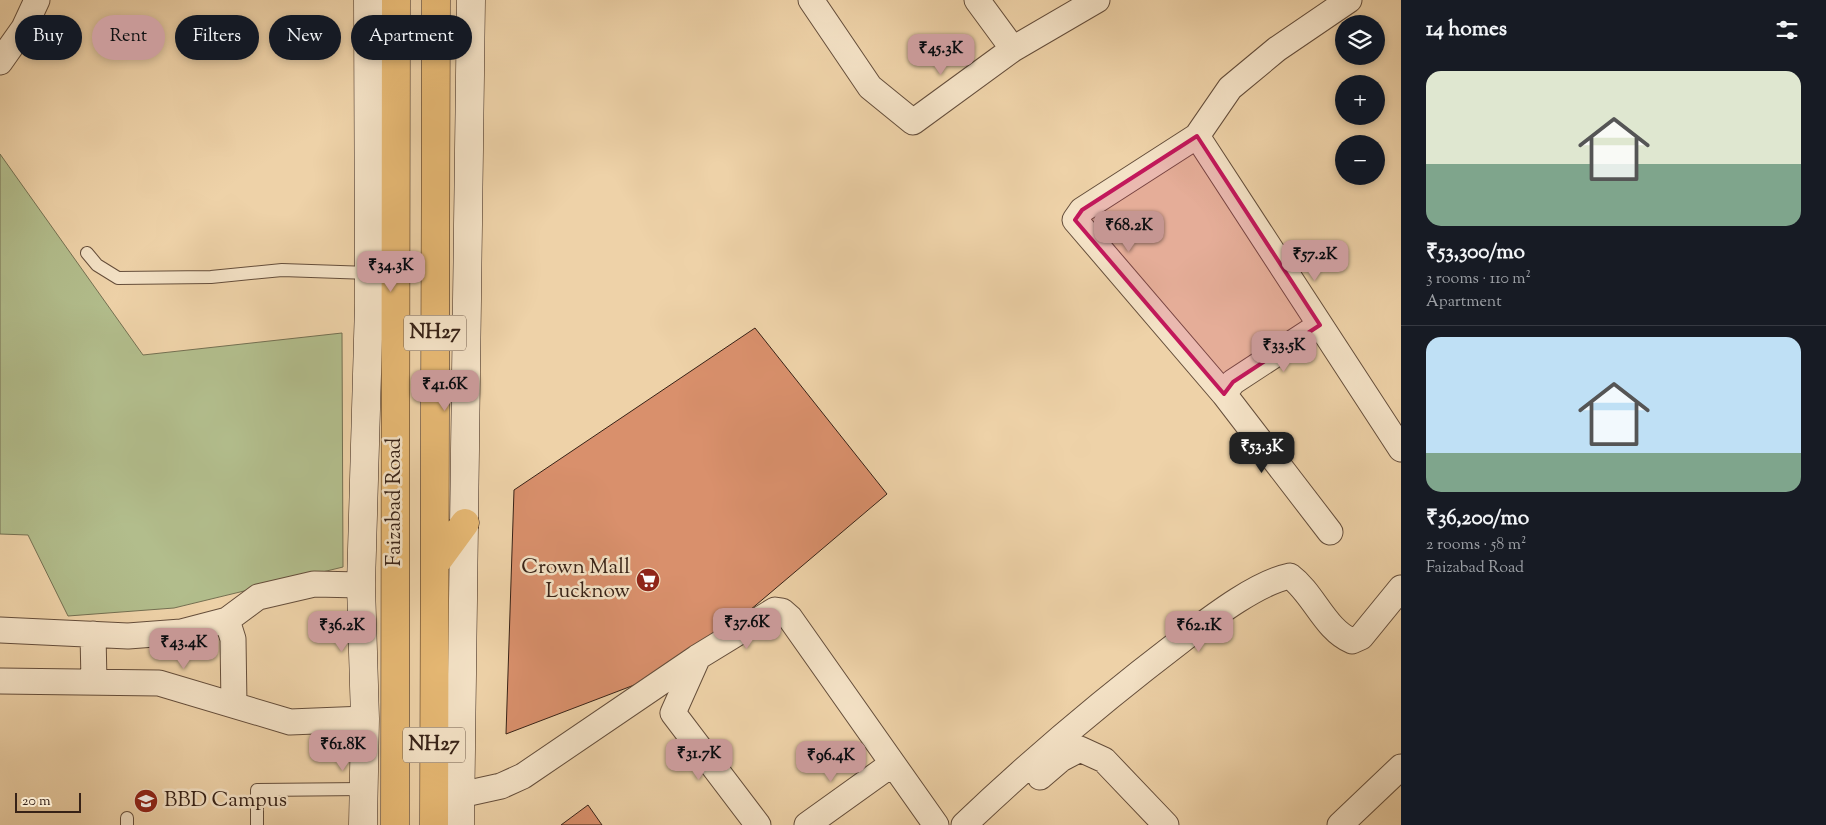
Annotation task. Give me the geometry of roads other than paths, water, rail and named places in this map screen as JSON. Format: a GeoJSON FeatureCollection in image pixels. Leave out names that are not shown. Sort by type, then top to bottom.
{"type":"FeatureCollection","features":[{"type":"Feature","properties":{"kind":"highway","name":"Faizabad Road"},"geometry":{"type":"LineString","coordinates":[[395,825],[396,0]]}},
{"type":"Feature","properties":{"kind":"highway","name":"Faizabad Road"},"geometry":{"type":"LineString","coordinates":[[434,813],[436,0]]}},
{"type":"Feature","properties":{"kind":"highway"},"geometry":{"type":"LineString","coordinates":[[434,564],[465,523]]}},
{"type":"Feature","properties":{"kind":"street"},"geometry":{"type":"LineString","coordinates":[[0,62],[24,28],[37,0]]}},
{"type":"Feature","properties":{"kind":"street"},"geometry":{"type":"LineString","coordinates":[[363,825],[365,719],[361,585],[369,273],[368,0]]}},
{"type":"Feature","properties":{"kind":"street"},"geometry":{"type":"LineString","coordinates":[[460,825],[471,0]]}},
{"type":"Feature","properties":{"kind":"street"},"geometry":{"type":"LineString","coordinates":[[811,0],[870,86],[913,122],[1013,49],[1097,0]]}},
{"type":"Feature","properties":{"kind":"street"},"geometry":{"type":"LineString","coordinates":[[977,0],[1013,49]]}},
{"type":"Feature","properties":{"kind":"street"},"geometry":{"type":"LineString","coordinates":[[1330,532],[1224,394],[1075,220],[1082,210],[1197,136],[1230,88],[1337,3]]}},
{"type":"Feature","properties":{"kind":"street"},"geometry":{"type":"LineString","coordinates":[[1197,136],[1401,449]]}},
{"type":"Feature","properties":{"kind":"street"},"geometry":{"type":"LineString","coordinates":[[1224,394],[1233,382],[1320,326]]}},
{"type":"Feature","properties":{"kind":"street"},"geometry":{"type":"LineString","coordinates":[[964,825],[1059,738],[1141,671],[1213,617],[1276,579],[1290,576],[1300,584],[1341,637],[1352,642],[1361,637],[1401,588]]}},
{"type":"Feature","properties":{"kind":"street"},"geometry":{"type":"LineString","coordinates":[[0,630],[128,636],[181,632],[227,620],[258,597],[314,584],[361,585]]}},
{"type":"Feature","properties":{"kind":"street"},"geometry":{"type":"LineString","coordinates":[[434,813],[460,793],[501,786],[523,776],[698,657],[775,610],[782,612],[790,618],[936,825]]}},
{"type":"Feature","properties":{"kind":"street"},"geometry":{"type":"LineString","coordinates":[[227,620],[233,639],[234,705]]}},
{"type":"Feature","properties":{"kind":"street"},"geometry":{"type":"LineString","coordinates":[[93,634],[94,682]]}},
{"type":"Feature","properties":{"kind":"street"},"geometry":{"type":"LineString","coordinates":[[698,657],[672,713],[758,825]]}},
{"type":"Feature","properties":{"kind":"street"},"geometry":{"type":"LineString","coordinates":[[0,681],[160,683],[290,722],[365,719]]}},
{"type":"Feature","properties":{"kind":"street"},"geometry":{"type":"LineString","coordinates":[[985,825],[1061,759],[1080,750],[1104,760],[1166,825]]}},
{"type":"Feature","properties":{"kind":"street"},"geometry":{"type":"LineString","coordinates":[[807,825],[892,764]]}},
{"type":"Feature","properties":{"kind":"street"},"geometry":{"type":"LineString","coordinates":[[1340,825],[1401,767]]}},
{"type":"Feature","properties":{"kind":"lane"},"geometry":{"type":"LineString","coordinates":[[87,253],[97,266],[118,278],[211,276],[282,270],[369,273]]}},
{"type":"Feature","properties":{"kind":"lane"},"geometry":{"type":"LineString","coordinates":[[257,825],[256,790],[364,789]]}},
{"type":"Feature","properties":{"kind":"place","name":"Crown Mall Lucknow"},"geometry":{"type":"Point","coordinates":[648,580]}},
{"type":"Feature","properties":{"kind":"place","name":"BBD Campus"},"geometry":{"type":"Point","coordinates":[146,801]}}]}
